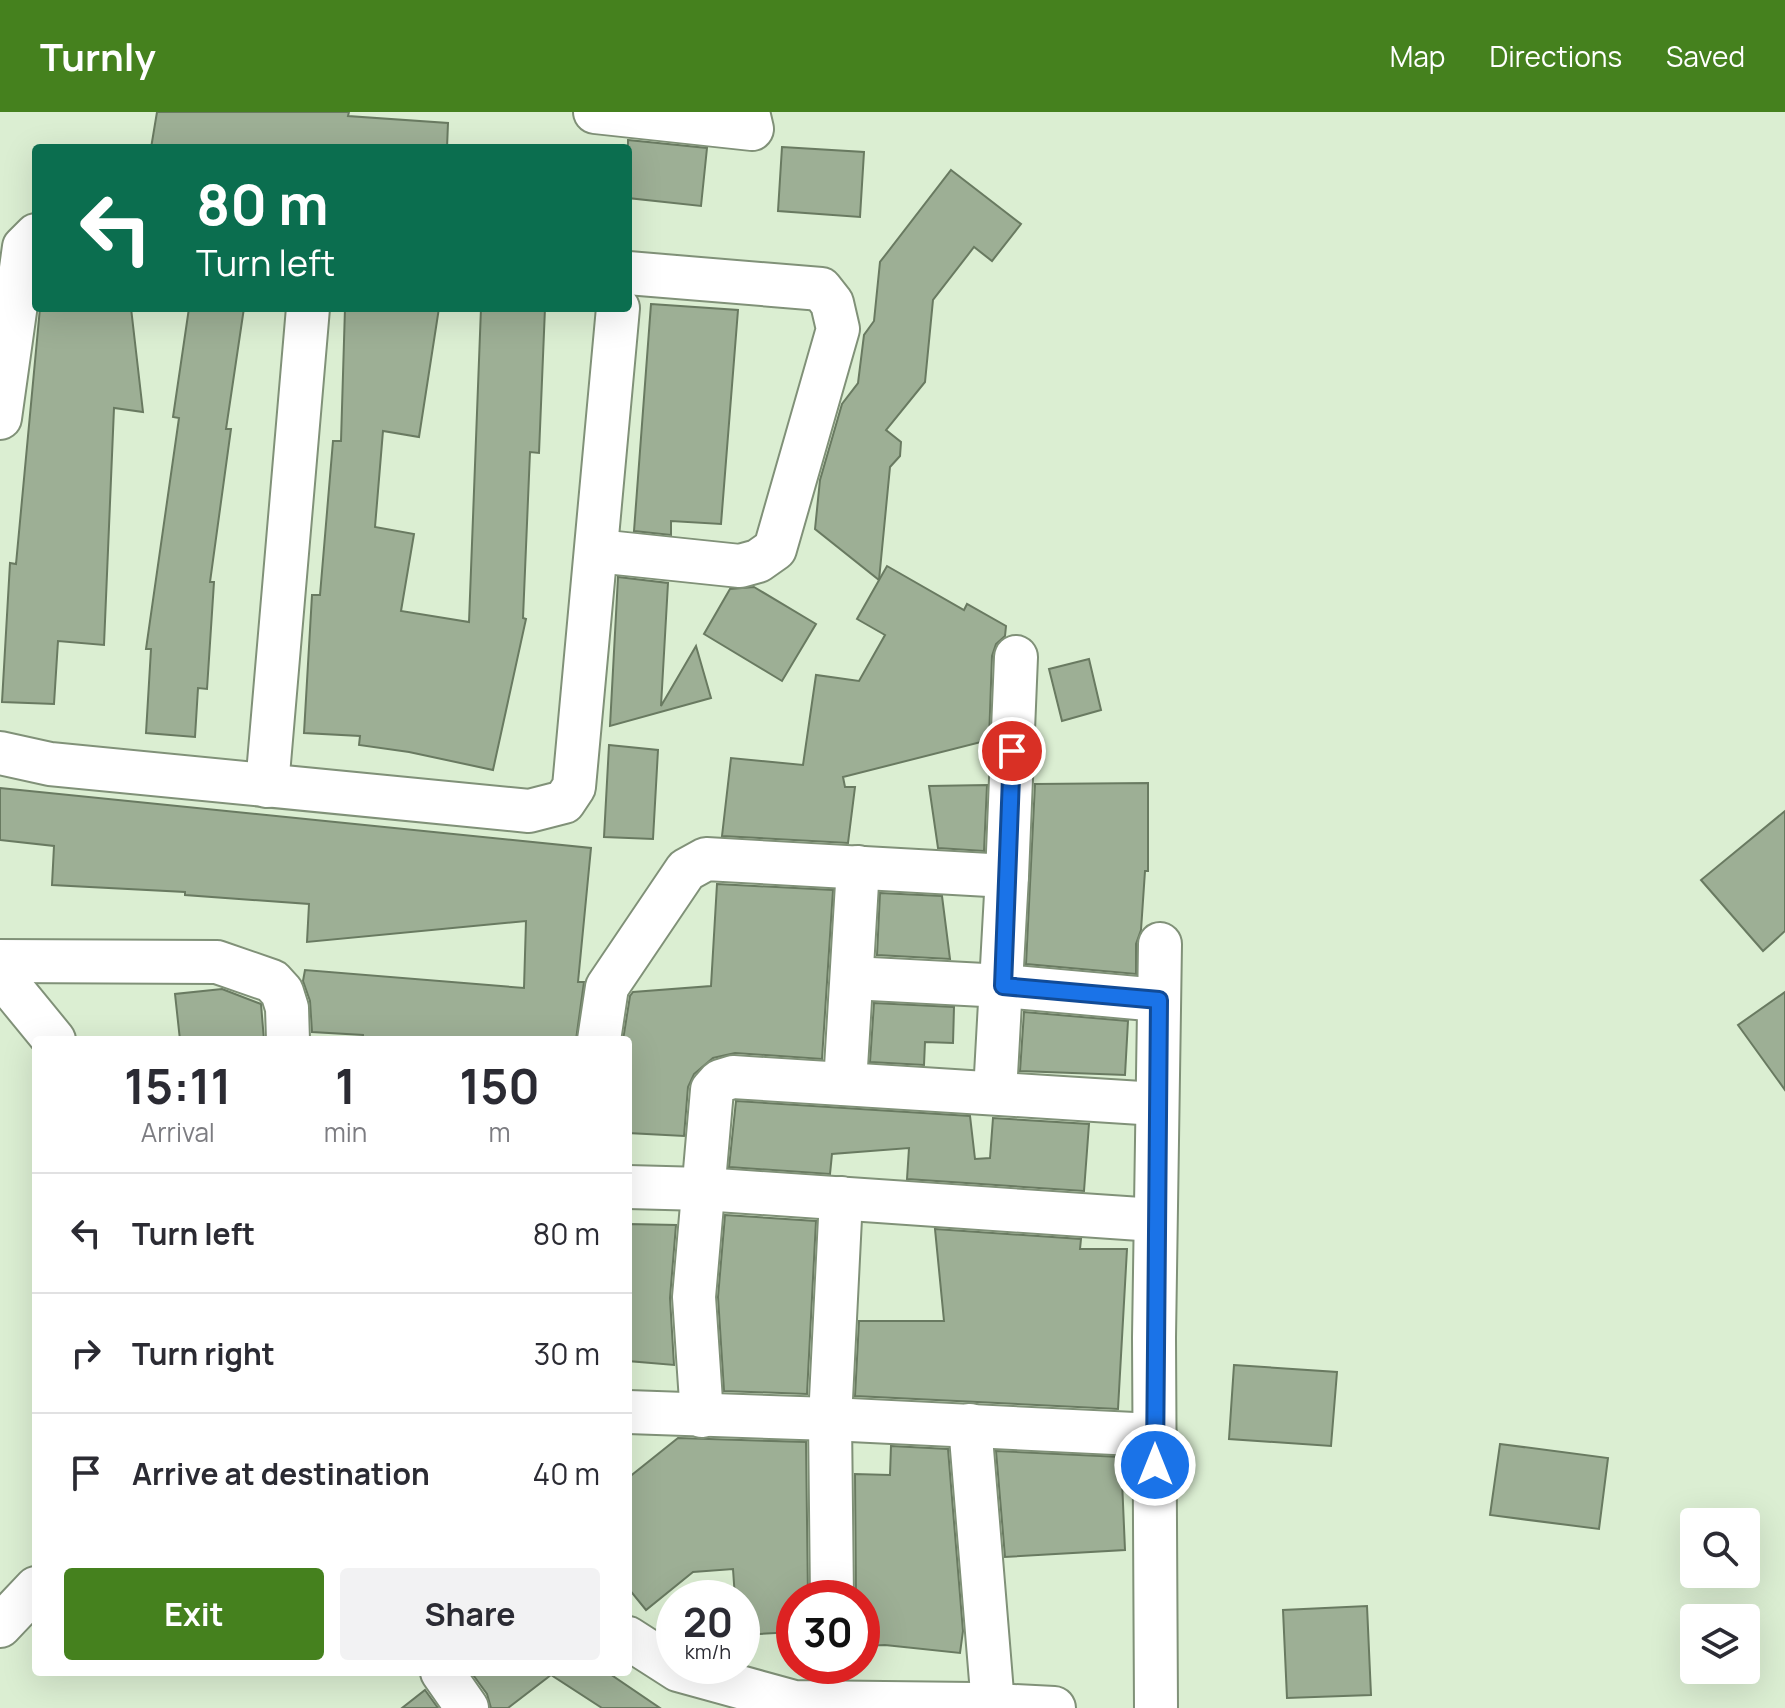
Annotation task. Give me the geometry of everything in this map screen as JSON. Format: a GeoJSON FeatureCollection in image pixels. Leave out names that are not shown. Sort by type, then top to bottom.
{"type":"FeatureCollection","features":[{"type":"Feature","properties":{"kind":"street"},"geometry":{"type":"LineString","coordinates":[[595,112],[752,129],[748,112]]}},
{"type":"Feature","properties":{"kind":"street"},"geometry":{"type":"LineString","coordinates":[[0,418],[24,247],[32,239]]}},
{"type":"Feature","properties":{"kind":"street"},"geometry":{"type":"LineString","coordinates":[[597,551],[740,566],[758,561],[775,549],[838,329],[832,303],[821,289],[632,273]]}},
{"type":"Feature","properties":{"kind":"street"},"geometry":{"type":"LineString","coordinates":[[267,786],[308,312]]}},
{"type":"Feature","properties":{"kind":"street"},"geometry":{"type":"LineString","coordinates":[[0,753],[50,764],[529,811],[564,802],[574,787],[618,312]]}},
{"type":"Feature","properties":{"kind":"street"},"geometry":{"type":"LineString","coordinates":[[995,1093],[1003,986],[1016,657]]}},
{"type":"Feature","properties":{"kind":"street"},"geometry":{"type":"LineString","coordinates":[[600,1036],[607,987],[686,870],[706,859],[1007,876]]}},
{"type":"Feature","properties":{"kind":"street"},"geometry":{"type":"LineString","coordinates":[[845,1084],[858,867]]}},
{"type":"Feature","properties":{"kind":"street"},"geometry":{"type":"LineString","coordinates":[[1156,1708],[1155,1220],[1160,944]]}},
{"type":"Feature","properties":{"kind":"street"},"geometry":{"type":"LineString","coordinates":[[0,961],[217,962],[272,981],[282,992],[287,1008],[288,1036]]}},
{"type":"Feature","properties":{"kind":"street"},"geometry":{"type":"LineString","coordinates":[[0,974],[51,1036]]}},
{"type":"Feature","properties":{"kind":"street"},"geometry":{"type":"LineString","coordinates":[[852,978],[1003,986],[1159,1000]]}},
{"type":"Feature","properties":{"kind":"street"},"geometry":{"type":"LineString","coordinates":[[702,1416],[694,1297],[712,1090],[720,1081],[733,1077],[1157,1104]]}},
{"type":"Feature","properties":{"kind":"street"},"geometry":{"type":"LineString","coordinates":[[632,1187],[703,1189],[1155,1220]]}},
{"type":"Feature","properties":{"kind":"street"},"geometry":{"type":"LineString","coordinates":[[832,1580],[830,1419],[841,1198]]}},
{"type":"Feature","properties":{"kind":"street"},"geometry":{"type":"LineString","coordinates":[[632,1412],[1155,1435]]}},
{"type":"Feature","properties":{"kind":"street"},"geometry":{"type":"LineString","coordinates":[[970,1425],[993,1705]]}},
{"type":"Feature","properties":{"kind":"street"},"geometry":{"type":"LineString","coordinates":[[0,1626],[32,1592]]}},
{"type":"Feature","properties":{"kind":"street"},"geometry":{"type":"LineString","coordinates":[[632,1641],[678,1670],[794,1702],[832,1684],[993,1705],[1054,1708]]}},
{"type":"Feature","properties":{"kind":"street"},"geometry":{"type":"LineString","coordinates":[[445,1676],[467,1708]]}},
{"type":"Feature","properties":{"kind":"building"},"geometry":{"type":"Polygon","coordinates":[[[157,112],[349,112],[348,116],[448,123],[447,144],[152,144],[157,112]]]}},
{"type":"Feature","properties":{"kind":"building"},"geometry":{"type":"Polygon","coordinates":[[[628,140],[707,148],[701,206],[632,198],[632,144],[628,144],[628,140]]]}},
{"type":"Feature","properties":{"kind":"building"},"geometry":{"type":"Polygon","coordinates":[[[782,147],[864,152],[860,217],[778,211],[782,147]]]}},
{"type":"Feature","properties":{"kind":"building"},"geometry":{"type":"Polygon","coordinates":[[[951,170],[1021,224],[992,261],[974,247],[933,300],[925,382],[886,430],[901,442],[900,456],[890,467],[879,580],[815,529],[820,480],[842,404],[858,383],[864,335],[874,321],[880,262],[951,170]]]}},
{"type":"Feature","properties":{"kind":"building"},"geometry":{"type":"Polygon","coordinates":[[[651,304],[738,310],[721,524],[671,521],[671,535],[634,531],[651,304]]]}},
{"type":"Feature","properties":{"kind":"building"},"geometry":{"type":"Polygon","coordinates":[[[40,312],[131,312],[143,412],[114,408],[104,645],[58,641],[54,704],[2,702],[10,563],[16,564],[40,312]]]}},
{"type":"Feature","properties":{"kind":"building"},"geometry":{"type":"Polygon","coordinates":[[[188,312],[243,312],[226,429],[231,429],[210,582],[214,582],[207,689],[198,688],[195,737],[146,733],[151,649],[146,649],[179,418],[173,417],[188,312]]]}},
{"type":"Feature","properties":{"kind":"building"},"geometry":{"type":"Polygon","coordinates":[[[345,312],[438,312],[419,437],[383,431],[375,527],[414,534],[401,611],[469,622],[481,312],[545,312],[539,453],[530,452],[523,618],[526,619],[493,770],[359,745],[360,736],[304,733],[312,595],[320,595],[333,441],[341,441],[345,312]]]}},
{"type":"Feature","properties":{"kind":"building"},"geometry":{"type":"Polygon","coordinates":[[[887,566],[964,610],[967,604],[1006,626],[1005,636],[996,644],[992,656],[989,740],[843,777],[845,787],[855,787],[848,843],[722,836],[731,758],[803,765],[816,675],[859,681],[885,635],[857,619],[887,566]]]}},
{"type":"Feature","properties":{"kind":"building"},"geometry":{"type":"Polygon","coordinates":[[[618,577],[668,583],[661,706],[696,646],[711,698],[610,726],[618,577]]]}},
{"type":"Feature","properties":{"kind":"building"},"geometry":{"type":"Polygon","coordinates":[[[754,587],[816,624],[782,681],[704,634],[730,589],[754,587]]]}},
{"type":"Feature","properties":{"kind":"building"},"geometry":{"type":"Polygon","coordinates":[[[1089,659],[1101,710],[1062,721],[1049,669],[1089,659]]]}},
{"type":"Feature","properties":{"kind":"building"},"geometry":{"type":"Polygon","coordinates":[[[609,745],[658,750],[653,839],[604,837],[609,745]]]}},
{"type":"Feature","properties":{"kind":"building"},"geometry":{"type":"Polygon","coordinates":[[[1148,783],[1148,871],[1145,871],[1141,930],[1136,944],[1136,974],[1026,964],[1035,784],[1148,783]]]}},
{"type":"Feature","properties":{"kind":"building"},"geometry":{"type":"Polygon","coordinates":[[[987,785],[984,851],[938,848],[929,786],[987,785]]]}},
{"type":"Feature","properties":{"kind":"building"},"geometry":{"type":"Polygon","coordinates":[[[0,788],[591,848],[578,982],[584,982],[577,1036],[363,1036],[312,1032],[310,1001],[303,981],[305,970],[524,988],[526,921],[307,942],[309,904],[185,895],[185,892],[52,885],[54,846],[0,840],[0,788]]]}},
{"type":"Feature","properties":{"kind":"building"},"geometry":{"type":"Polygon","coordinates":[[[1785,811],[1785,931],[1763,951],[1701,880],[1785,811]]]}},
{"type":"Feature","properties":{"kind":"building"},"geometry":{"type":"Polygon","coordinates":[[[717,884],[833,890],[822,1059],[735,1053],[713,1058],[694,1074],[688,1087],[684,1136],[632,1133],[632,1036],[624,1036],[630,996],[633,992],[711,986],[717,884]]]}},
{"type":"Feature","properties":{"kind":"building"},"geometry":{"type":"Polygon","coordinates":[[[880,893],[942,896],[950,959],[877,955],[880,893]]]}},
{"type":"Feature","properties":{"kind":"building"},"geometry":{"type":"Polygon","coordinates":[[[222,989],[261,1004],[264,1036],[180,1036],[175,994],[222,989]]]}},
{"type":"Feature","properties":{"kind":"building"},"geometry":{"type":"Polygon","coordinates":[[[1785,992],[1785,1090],[1738,1025],[1785,992]]]}},
{"type":"Feature","properties":{"kind":"building"},"geometry":{"type":"Polygon","coordinates":[[[874,1003],[954,1007],[953,1043],[925,1042],[924,1065],[870,1062],[874,1003]]]}},
{"type":"Feature","properties":{"kind":"building"},"geometry":{"type":"Polygon","coordinates":[[[1024,1012],[1128,1021],[1125,1075],[1020,1071],[1024,1012]]]}},
{"type":"Feature","properties":{"kind":"building"},"geometry":{"type":"Polygon","coordinates":[[[736,1101],[970,1116],[975,1159],[990,1158],[993,1118],[1089,1124],[1084,1191],[907,1179],[909,1148],[832,1154],[830,1174],[729,1167],[736,1101]]]}},
{"type":"Feature","properties":{"kind":"building"},"geometry":{"type":"Polygon","coordinates":[[[725,1215],[816,1221],[807,1394],[724,1391],[718,1297],[725,1215]]]}},
{"type":"Feature","properties":{"kind":"building"},"geometry":{"type":"Polygon","coordinates":[[[632,1224],[676,1225],[670,1298],[674,1365],[632,1361],[632,1224]]]}},
{"type":"Feature","properties":{"kind":"building"},"geometry":{"type":"Polygon","coordinates":[[[935,1229],[1081,1239],[1080,1249],[1127,1249],[1118,1409],[855,1396],[859,1321],[944,1321],[935,1229]]]}},
{"type":"Feature","properties":{"kind":"building"},"geometry":{"type":"Polygon","coordinates":[[[1234,1365],[1337,1372],[1331,1446],[1229,1439],[1234,1365]]]}},
{"type":"Feature","properties":{"kind":"building"},"geometry":{"type":"Polygon","coordinates":[[[678,1438],[806,1442],[808,1580],[776,1580],[776,1633],[760,1634],[760,1580],[734,1580],[733,1569],[693,1572],[683,1580],[656,1580],[656,1602],[646,1610],[632,1593],[632,1475],[678,1438]]]}},
{"type":"Feature","properties":{"kind":"building"},"geometry":{"type":"Polygon","coordinates":[[[1500,1444],[1608,1458],[1599,1529],[1490,1515],[1500,1444]]]}},
{"type":"Feature","properties":{"kind":"building"},"geometry":{"type":"Polygon","coordinates":[[[891,1446],[948,1449],[963,1631],[960,1653],[880,1645],[880,1580],[856,1580],[855,1474],[890,1475],[891,1446]]]}},
{"type":"Feature","properties":{"kind":"building"},"geometry":{"type":"Polygon","coordinates":[[[996,1451],[1121,1457],[1125,1550],[1005,1557],[996,1451]]]}},
{"type":"Feature","properties":{"kind":"building"},"geometry":{"type":"Polygon","coordinates":[[[1367,1606],[1371,1695],[1287,1698],[1283,1610],[1367,1606]]]}},
{"type":"Feature","properties":{"kind":"building"},"geometry":{"type":"Polygon","coordinates":[[[474,1676],[550,1676],[508,1708],[491,1708],[487,1694],[474,1676]]]}},
{"type":"Feature","properties":{"kind":"building"},"geometry":{"type":"Polygon","coordinates":[[[553,1676],[613,1676],[660,1708],[602,1708],[553,1676]]]}},
{"type":"Feature","properties":{"kind":"building"},"geometry":{"type":"Polygon","coordinates":[[[425,1690],[438,1708],[402,1708],[425,1690]]]}},
{"type":"Feature","properties":{"kind":"route"},"geometry":{"type":"LineString","coordinates":[[1012,751],[1003,986],[1159,1000],[1155,1465]]}}]}
